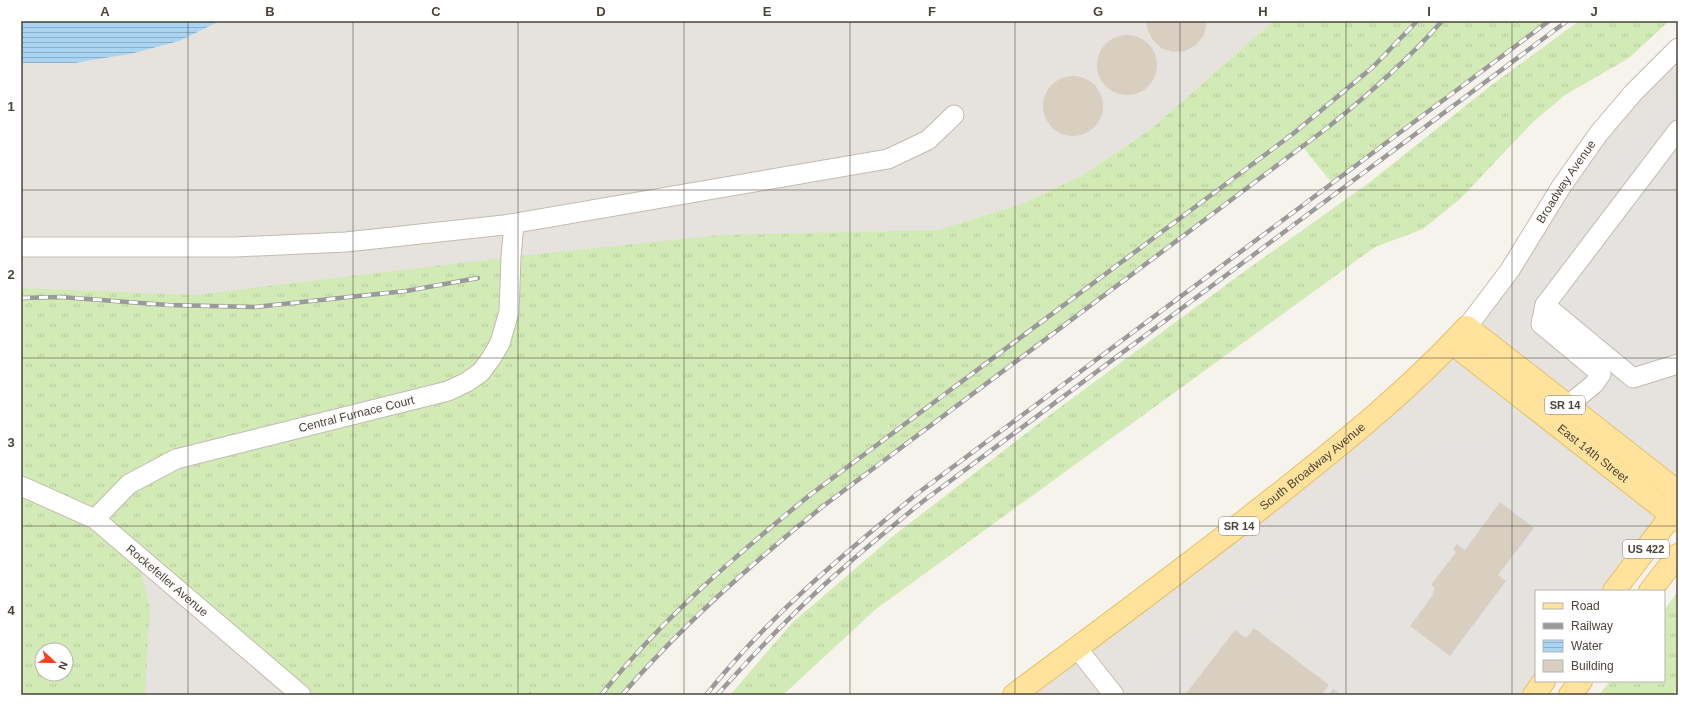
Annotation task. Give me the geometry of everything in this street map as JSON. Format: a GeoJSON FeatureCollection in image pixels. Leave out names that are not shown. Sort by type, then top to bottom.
{"type":"FeatureCollection","features":[{"type":"Feature","properties":{"kind":"main road","name":"South Broadway Avenue"},"geometry":{"type":"LineString","coordinates":[[1014,695],[1216,543],[1316,465],[1391,402],[1430,366],[1467,327]]}},
{"type":"Feature","properties":{"kind":"main road","name":"East 14th Street"},"geometry":{"type":"LineString","coordinates":[[1467,327],[1678,492]]}},
{"type":"Feature","properties":{"kind":"main road","name":"East 14th Street"},"geometry":{"type":"LineString","coordinates":[[1452,343],[1676,514]]}},
{"type":"Feature","properties":{"kind":"main road","name":"US 422"},"geometry":{"type":"LineString","coordinates":[[1615,590],[1676,514]]}},
{"type":"Feature","properties":{"kind":"main road","name":"US 422"},"geometry":{"type":"LineString","coordinates":[[1651,590],[1678,555]]}},
{"type":"Feature","properties":{"kind":"main road"},"geometry":{"type":"LineString","coordinates":[[1657,590],[1678,577]]}},
{"type":"Feature","properties":{"kind":"main road"},"geometry":{"type":"LineString","coordinates":[[1534,695],[1543,682]]}},
{"type":"Feature","properties":{"kind":"main road"},"geometry":{"type":"LineString","coordinates":[[1570,695],[1580,682]]}},
{"type":"Feature","properties":{"kind":"street","name":"Broadway Avenue"},"geometry":{"type":"LineString","coordinates":[[1467,327],[1510,270],[1561,187],[1599,133],[1651,73],[1678,48]]}},
{"type":"Feature","properties":{"kind":"street"},"geometry":{"type":"LineString","coordinates":[[21,247],[235,247],[346,242],[514,224],[888,159],[928,140],[954,115]]}},
{"type":"Feature","properties":{"kind":"street"},"geometry":{"type":"LineString","coordinates":[[1567,406],[1594,384],[1601,374],[1541,324],[1545,305],[1678,130]]}},
{"type":"Feature","properties":{"kind":"street","name":"Central Furnace Court"},"geometry":{"type":"LineString","coordinates":[[95,519],[129,484],[176,459],[448,391],[467,382],[481,372],[492,357],[506,327],[509,312],[514,224]]}},
{"type":"Feature","properties":{"kind":"street"},"geometry":{"type":"LineString","coordinates":[[1545,305],[1633,378],[1678,364]]}},
{"type":"Feature","properties":{"kind":"street","name":"Rockefeller Avenue"},"geometry":{"type":"LineString","coordinates":[[21,486],[95,519],[301,695]]}},
{"type":"Feature","properties":{"kind":"street"},"geometry":{"type":"LineString","coordinates":[[1076,648],[1114,695]]}},
{"type":"Feature","properties":{"kind":"path"},"geometry":{"type":"LineString","coordinates":[[529,693],[534,695]]}},
{"type":"Feature","properties":{"kind":"shaded area"},"geometry":{"type":"Polygon","coordinates":[[[21,21],[1273,21],[1151,129],[1081,176],[1021,204],[937,230],[720,236],[509,695],[21,695],[21,21]]]}},
{"type":"Feature","properties":{"kind":"shaded area"},"geometry":{"type":"Polygon","coordinates":[[[1678,48],[1678,507],[1615,590],[1535,590],[1536,682],[1534,695],[1014,695],[1429,367],[1546,212],[1678,48]]]}},
{"type":"Feature","properties":{"kind":"shaded area"},"geometry":{"type":"Polygon","coordinates":[[[1678,90],[1678,381],[1612,397],[1513,318],[1595,188],[1652,115],[1678,90]]]}},
{"type":"Feature","properties":{"kind":"shaded area"},"geometry":{"type":"Polygon","coordinates":[[[1521,427],[1615,506],[1552,590],[1535,590],[1535,613],[1473,695],[1343,695],[1292,655],[1313,628],[1295,616],[1298,608],[1286,598],[1261,632],[1234,616],[1236,618],[1174,695],[1107,695],[1254,585],[1262,565],[1285,528],[1383,465],[1436,445],[1521,427]]]}},
{"type":"Feature","properties":{"kind":"shaded area"},"geometry":{"type":"Polygon","coordinates":[[[1082,681],[1096,695],[1063,695],[1082,681]]]}},
{"type":"Feature","properties":{"kind":"green space"},"geometry":{"type":"Polygon","coordinates":[[[1273,21],[1548,21],[1332,183],[1302,146],[822,507],[743,573],[718,596],[669,644],[622,695],[301,695],[137,555],[150,608],[145,695],[21,695],[21,288],[194,295],[511,257],[720,235],[937,230],[1021,204],[1081,176],[1151,129],[1273,21]]]}},
{"type":"Feature","properties":{"kind":"green space"},"geometry":{"type":"Polygon","coordinates":[[[1579,21],[1669,21],[1629,58],[1565,95],[1532,123],[1460,199],[1423,229],[1375,247],[876,609],[783,695],[730,695],[792,623],[892,537],[1051,414],[1238,276],[1370,182],[1489,87],[1579,21]]]}},
{"type":"Feature","properties":{"kind":"green space"},"geometry":{"type":"Polygon","coordinates":[[[1678,592],[1678,690],[1671,695],[1599,695],[1609,682],[1665,682],[1665,609],[1678,592]]]}},
{"type":"Feature","properties":{"kind":"water"},"geometry":{"type":"Polygon","coordinates":[[[21,21],[220,21],[179,41],[134,53],[75,63],[21,63],[21,21]]]}},
{"type":"Feature","properties":{"kind":"building"},"geometry":{"type":"Polygon","coordinates":[[[1146,21],[1207,22],[1204,35],[1196,45],[1185,51],[1173,52],[1161,48],[1152,39],[1147,28],[1146,21]]]}},
{"type":"Feature","properties":{"kind":"building"},"geometry":{"type":"Polygon","coordinates":[[[1121,35],[1133,35],[1144,40],[1152,48],[1157,59],[1155,77],[1144,90],[1133,95],[1121,95],[1110,90],[1102,82],[1097,71],[1097,59],[1102,48],[1110,40],[1121,35]]]}},
{"type":"Feature","properties":{"kind":"building"},"geometry":{"type":"Polygon","coordinates":[[[1067,76],[1079,76],[1090,81],[1098,89],[1103,100],[1101,118],[1090,131],[1079,136],[1067,136],[1056,131],[1048,123],[1043,112],[1043,100],[1048,89],[1056,81],[1067,76]]]}},
{"type":"Feature","properties":{"kind":"building"},"geometry":{"type":"Polygon","coordinates":[[[1500,502],[1534,528],[1498,575],[1506,581],[1450,656],[1410,626],[1433,595],[1432,594],[1435,588],[1431,585],[1456,552],[1453,549],[1457,544],[1465,550],[1500,502]]]}},
{"type":"Feature","properties":{"kind":"building"},"geometry":{"type":"Polygon","coordinates":[[[1254,628],[1329,685],[1321,695],[1185,695],[1235,630],[1246,638],[1254,628]]]}},
{"type":"Feature","properties":{"kind":"building"},"geometry":{"type":"Polygon","coordinates":[[[1333,689],[1341,695],[1329,695],[1333,689]]]}},
{"type":"Feature","properties":{"kind":"railway"},"geometry":{"type":"LineString","coordinates":[[601,695],[624,667],[674,614],[754,541],[810,495],[1294,133],[1373,67],[1417,21]]}},
{"type":"Feature","properties":{"kind":"railway"},"geometry":{"type":"LineString","coordinates":[[622,695],[669,644],[718,596],[795,529],[822,507],[1327,128],[1387,77],[1429,36],[1442,21]]}},
{"type":"Feature","properties":{"kind":"railway"},"geometry":{"type":"LineString","coordinates":[[706,695],[754,640],[806,588],[918,493],[1549,21]]}},
{"type":"Feature","properties":{"kind":"railway"},"geometry":{"type":"LineString","coordinates":[[717,695],[769,639],[810,598],[836,574],[926,499],[1567,21]]}},
{"type":"Feature","properties":{"kind":"railway"},"geometry":{"type":"LineString","coordinates":[[21,298],[60,297],[168,305],[255,307],[406,291],[478,278]]}}]}
